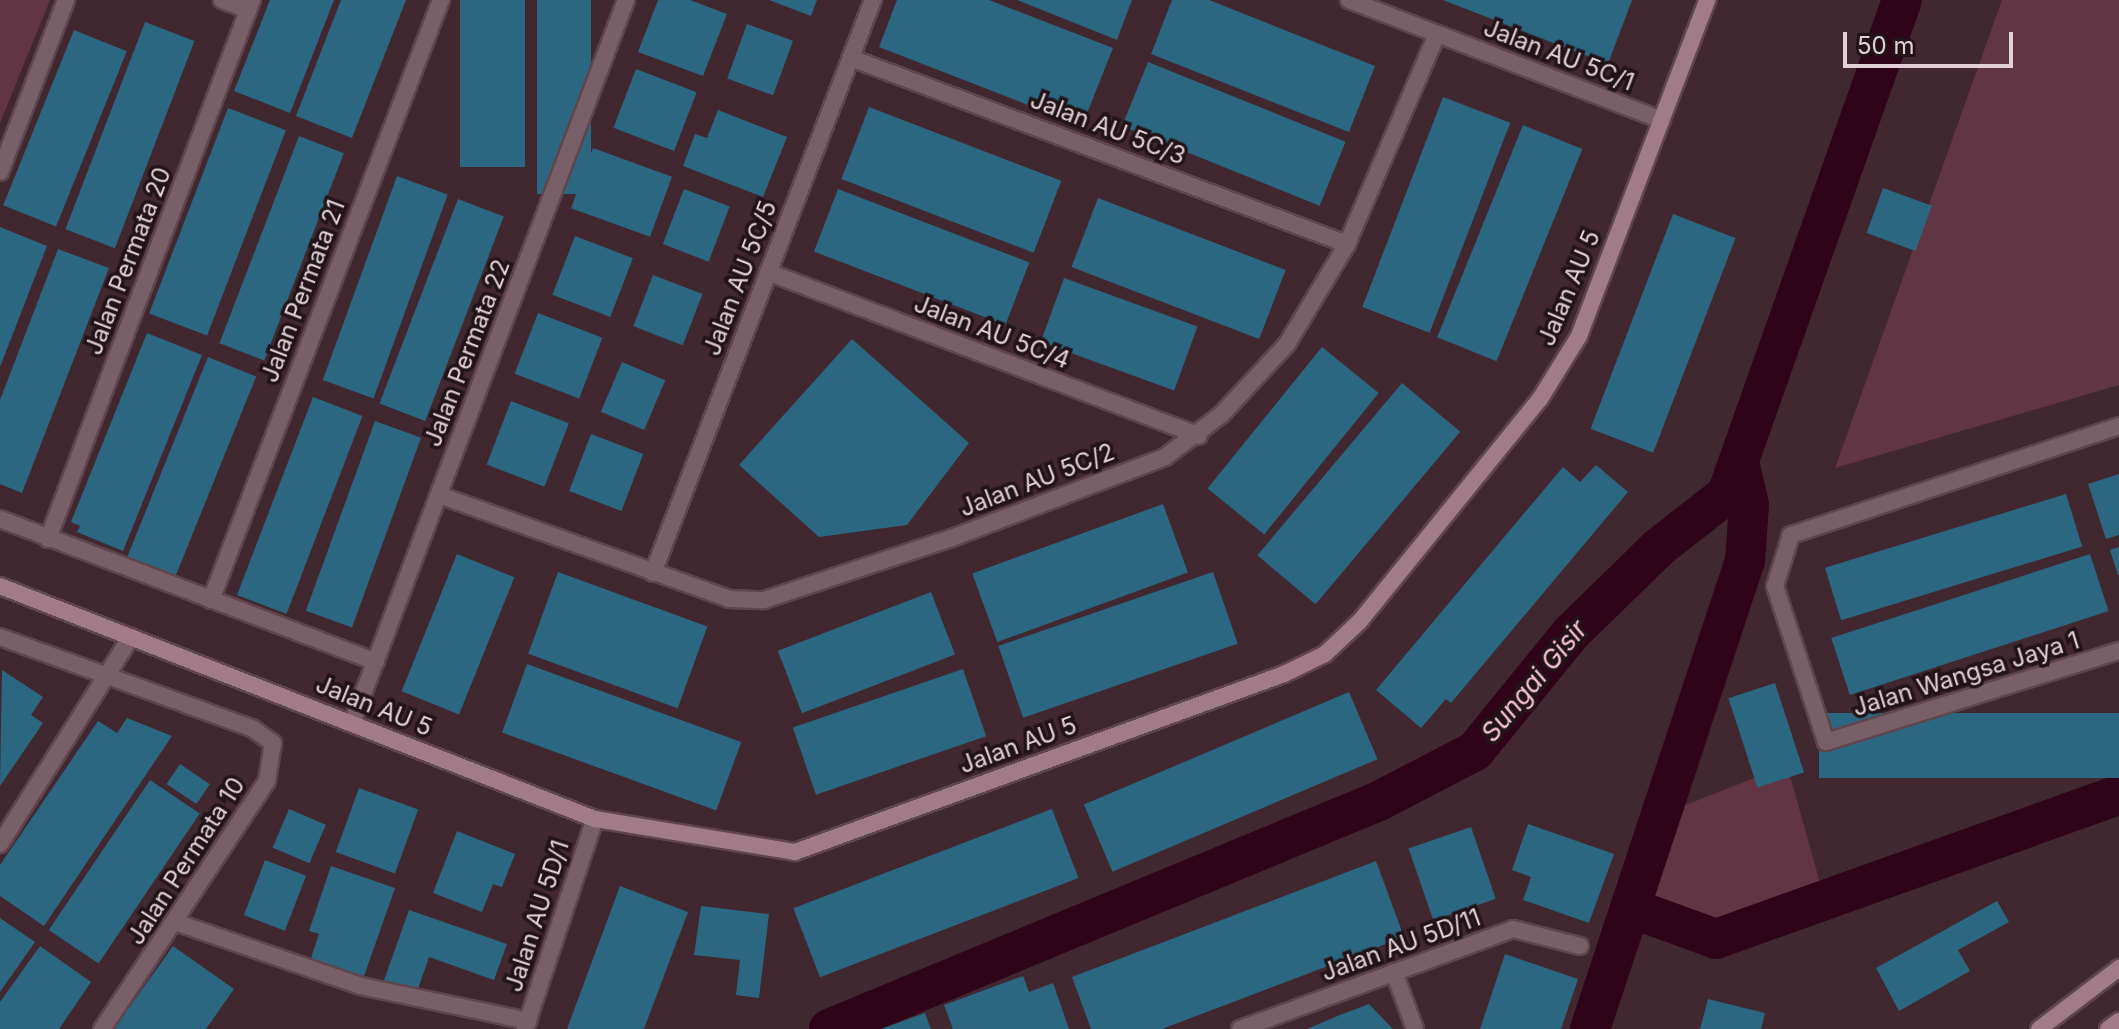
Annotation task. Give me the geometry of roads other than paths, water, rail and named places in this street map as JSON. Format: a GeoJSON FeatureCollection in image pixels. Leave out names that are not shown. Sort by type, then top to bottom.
{"type":"FeatureCollection","features":[{"type":"Feature","properties":{"kind":"main road","name":"Jalan AU 5"},"geometry":{"type":"LineString","coordinates":[[0,586],[595,819],[795,852],[1284,674],[1325,654],[1360,621],[1540,399],[1579,336],[1707,0]]}},
{"type":"Feature","properties":{"kind":"main road"},"geometry":{"type":"LineString","coordinates":[[2039,1029],[2119,968]]}},
{"type":"Feature","properties":{"kind":"main road"},"geometry":{"type":"LineString","coordinates":[[2108,1029],[2119,1021]]}},
{"type":"Feature","properties":{"kind":"street"},"geometry":{"type":"LineString","coordinates":[[0,172],[66,0]]}},
{"type":"Feature","properties":{"kind":"street"},"geometry":{"type":"LineString","coordinates":[[222,0],[250,5]]}},
{"type":"Feature","properties":{"kind":"street","name":"Jalan Permata 21"},"geometry":{"type":"LineString","coordinates":[[211,600],[441,0]]}},
{"type":"Feature","properties":{"kind":"street","name":"Jalan Permata 22"},"geometry":{"type":"LineString","coordinates":[[352,723],[626,0]]}},
{"type":"Feature","properties":{"kind":"street","name":"Jalan AU 5C/5"},"geometry":{"type":"LineString","coordinates":[[653,573],[873,0]]}},
{"type":"Feature","properties":{"kind":"street","name":"Jalan AU 5C/1"},"geometry":{"type":"LineString","coordinates":[[1349,0],[1662,120]]}},
{"type":"Feature","properties":{"kind":"street","name":"Jalan Permata 20"},"geometry":{"type":"LineString","coordinates":[[48,539],[250,5]]}},
{"type":"Feature","properties":{"kind":"street","name":"Jalan AU 5C/2"},"geometry":{"type":"LineString","coordinates":[[439,495],[729,599],[764,600],[952,538],[1165,457],[1199,436],[1287,344],[1347,244],[1437,34]]}},
{"type":"Feature","properties":{"kind":"street","name":"Jalan AU 5C/3"},"geometry":{"type":"LineString","coordinates":[[851,58],[1347,244]]}},
{"type":"Feature","properties":{"kind":"street","name":"Jalan AU 5C/4"},"geometry":{"type":"LineString","coordinates":[[768,272],[1199,436]]}},
{"type":"Feature","properties":{"kind":"street","name":"Jalan Wangsa Jaya 1"},"geometry":{"type":"LineString","coordinates":[[2119,426],[1791,535],[1775,586],[1826,742],[2119,651]]}},
{"type":"Feature","properties":{"kind":"street"},"geometry":{"type":"LineString","coordinates":[[0,519],[376,662]]}},
{"type":"Feature","properties":{"kind":"street"},"geometry":{"type":"LineString","coordinates":[[0,637],[106,678]]}},
{"type":"Feature","properties":{"kind":"street"},"geometry":{"type":"LineString","coordinates":[[0,844],[131,637]]}},
{"type":"Feature","properties":{"kind":"street","name":"Jalan Permata 10"},"geometry":{"type":"LineString","coordinates":[[102,1029],[267,781],[273,743],[252,728],[106,678]]}},
{"type":"Feature","properties":{"kind":"street","name":"Jalan AU 5D/1"},"geometry":{"type":"LineString","coordinates":[[527,1025],[595,819]]}},
{"type":"Feature","properties":{"kind":"street"},"geometry":{"type":"LineString","coordinates":[[175,922],[361,986],[527,1025]]}},
{"type":"Feature","properties":{"kind":"street","name":"Jalan AU 5D/11"},"geometry":{"type":"LineString","coordinates":[[1240,1029],[1513,929],[1580,946]]}},
{"type":"Feature","properties":{"kind":"street"},"geometry":{"type":"LineString","coordinates":[[1394,972],[1415,1029]]}},
{"type":"Feature","properties":{"kind":"waterway","name":"Sungai Gisir"},"geometry":{"type":"LineString","coordinates":[[829,1029],[1379,801],[1475,751],[1570,634],[1658,548],[1727,494],[1902,0]]}},
{"type":"Feature","properties":{"kind":"waterway"},"geometry":{"type":"LineString","coordinates":[[1590,1029],[1745,561],[1749,505],[1739,462]]}},
{"type":"Feature","properties":{"kind":"waterway"},"geometry":{"type":"LineString","coordinates":[[1631,908],[1716,939],[2119,795]]}}]}
